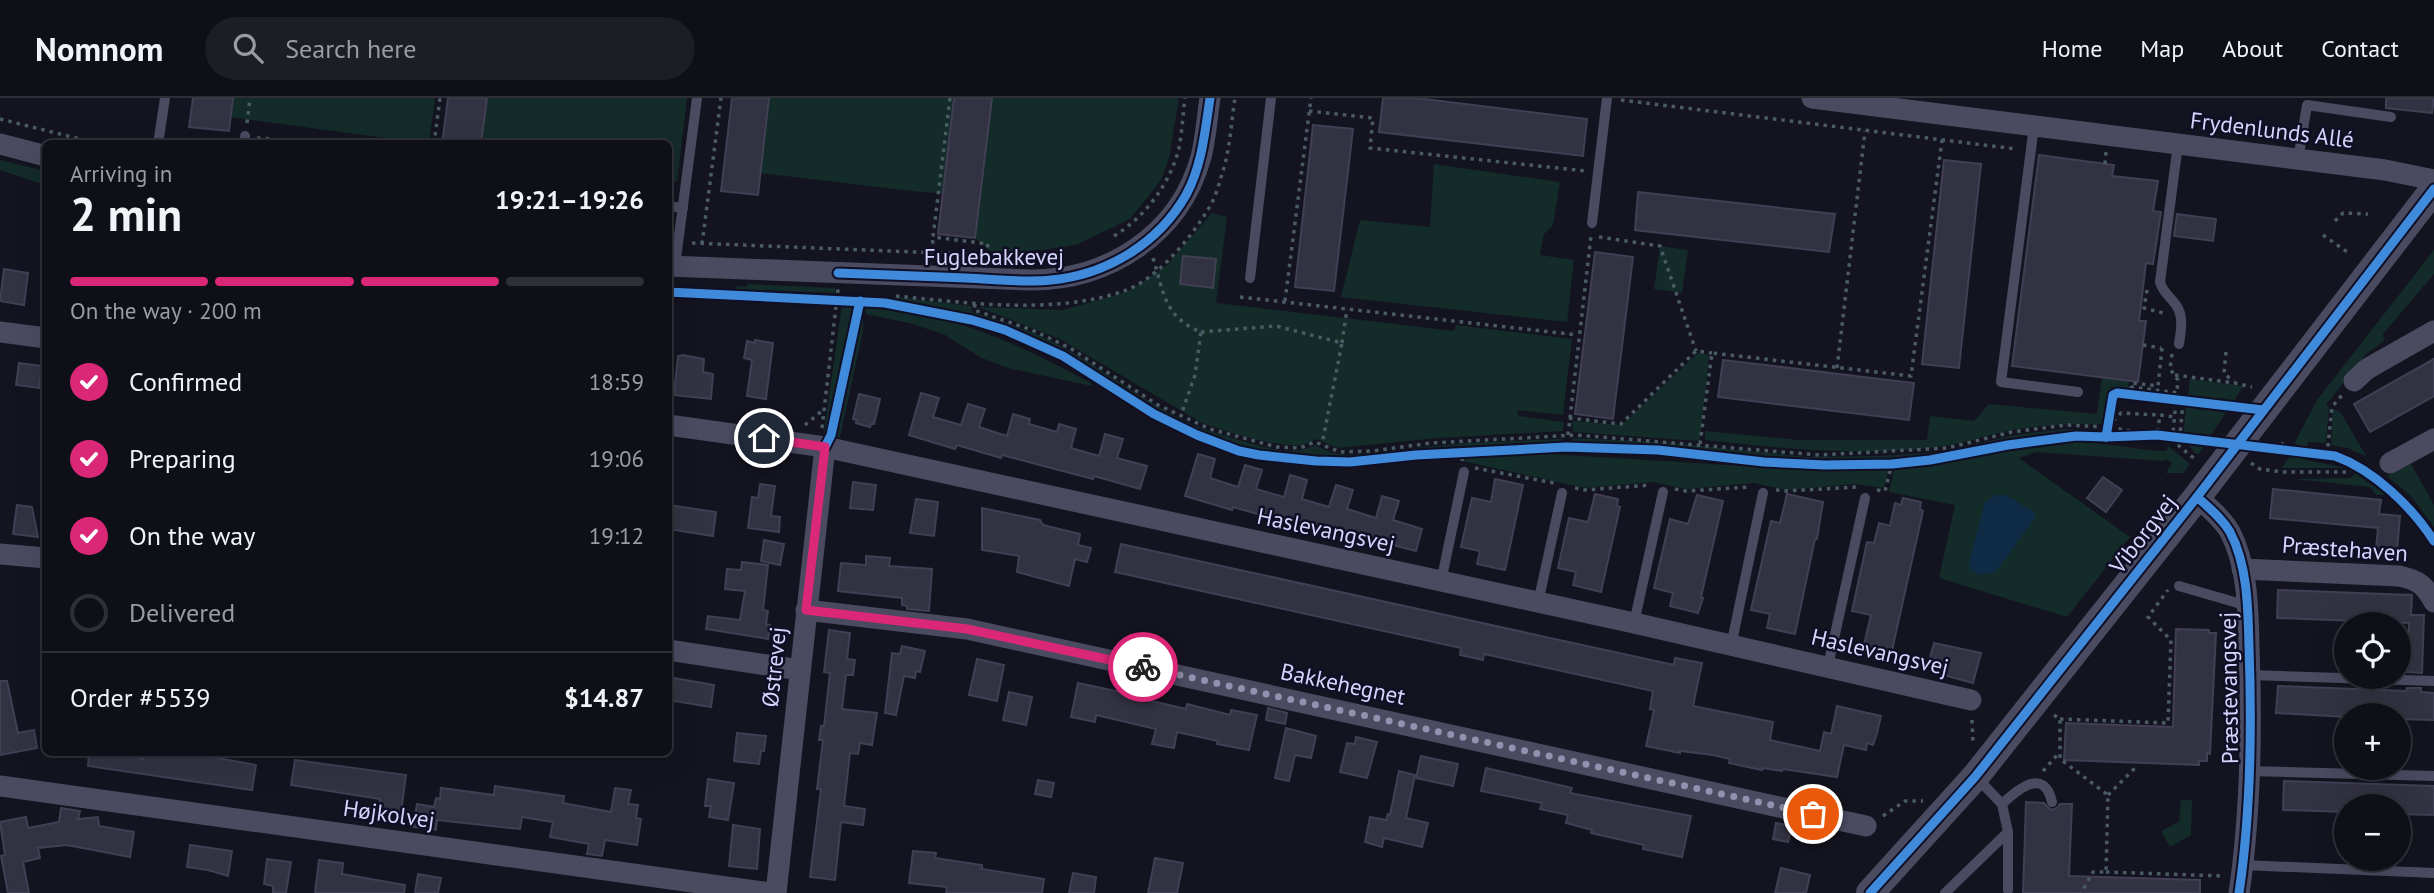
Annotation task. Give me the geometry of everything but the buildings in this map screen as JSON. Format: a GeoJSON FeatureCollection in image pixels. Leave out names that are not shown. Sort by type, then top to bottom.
{"type":"FeatureCollection","features":[{"type":"Feature","properties":{"kind":"street","name":"Fuglebakkevej"},"geometry":{"type":"LineString","coordinates":[[672,266],[1031,281],[1058,279],[1101,268],[1126,256],[1148,240],[1169,219],[1186,194],[1201,157],[1210,98]]}},
{"type":"Feature","properties":{"kind":"street","name":"Frydenlunds Allé"},"geometry":{"type":"LineString","coordinates":[[1812,98],[1907,104],[2034,126],[2385,170],[2434,180]]}},
{"type":"Feature","properties":{"kind":"street"},"geometry":{"type":"LineString","coordinates":[[0,144],[42,155]]}},
{"type":"Feature","properties":{"kind":"street","name":"Viborgvej"},"geometry":{"type":"LineString","coordinates":[[1870,893],[1975,777],[2234,449],[2434,189]]}},
{"type":"Feature","properties":{"kind":"street"},"geometry":{"type":"LineString","coordinates":[[2354,381],[2367,369],[2434,331]]}},
{"type":"Feature","properties":{"kind":"street"},"geometry":{"type":"LineString","coordinates":[[0,332],[42,337]]}},
{"type":"Feature","properties":{"kind":"street","name":"Haslevangsvej"},"geometry":{"type":"LineString","coordinates":[[672,426],[822,447],[1971,699]]}},
{"type":"Feature","properties":{"kind":"street"},"geometry":{"type":"LineString","coordinates":[[2390,463],[2434,439]]}},
{"type":"Feature","properties":{"kind":"street","name":"Østrevej"},"geometry":{"type":"LineString","coordinates":[[776,893],[822,447]]}},
{"type":"Feature","properties":{"kind":"street","name":"Præstevangsvej"},"geometry":{"type":"LineString","coordinates":[[2205,486],[2218,516],[2230,533],[2242,569],[2248,606],[2249,771],[2242,878]]}},
{"type":"Feature","properties":{"kind":"street"},"geometry":{"type":"LineString","coordinates":[[0,554],[42,558]]}},
{"type":"Feature","properties":{"kind":"street","name":"Præstehaven"},"geometry":{"type":"LineString","coordinates":[[2242,569],[2399,576],[2419,581],[2434,602]]}},
{"type":"Feature","properties":{"kind":"street","name":"Bakkehegnet"},"geometry":{"type":"LineString","coordinates":[[806,610],[967,629],[1866,826]]}},
{"type":"Feature","properties":{"kind":"street"},"geometry":{"type":"LineString","coordinates":[[672,651],[800,670]]}},
{"type":"Feature","properties":{"kind":"street","name":"Højkolvej"},"geometry":{"type":"LineString","coordinates":[[0,786],[771,893]]}},
{"type":"Feature","properties":{"kind":"lane"},"geometry":{"type":"LineString","coordinates":[[159,140],[165,98]]}},
{"type":"Feature","properties":{"kind":"lane"},"geometry":{"type":"LineString","coordinates":[[672,266],[678,242],[697,98]]}},
{"type":"Feature","properties":{"kind":"lane"},"geometry":{"type":"LineString","coordinates":[[1250,278],[1271,98]]}},
{"type":"Feature","properties":{"kind":"lane"},"geometry":{"type":"LineString","coordinates":[[1592,223],[1607,98]]}},
{"type":"Feature","properties":{"kind":"lane"},"geometry":{"type":"LineString","coordinates":[[2298,160],[2306,101],[2342,104],[2392,117]]}},
{"type":"Feature","properties":{"kind":"lane"},"geometry":{"type":"LineString","coordinates":[[2034,126],[2001,382],[2078,392]]}},
{"type":"Feature","properties":{"kind":"lane"},"geometry":{"type":"LineString","coordinates":[[2178,144],[2160,282],[2162,290],[2177,306],[2180,315],[2182,324],[2179,344]]}},
{"type":"Feature","properties":{"kind":"lane"},"geometry":{"type":"LineString","coordinates":[[672,207],[683,208]]}},
{"type":"Feature","properties":{"kind":"lane"},"geometry":{"type":"LineString","coordinates":[[1441,582],[1467,468]]}},
{"type":"Feature","properties":{"kind":"lane"},"geometry":{"type":"LineString","coordinates":[[1634,624],[1664,488]]}},
{"type":"Feature","properties":{"kind":"lane"},"geometry":{"type":"LineString","coordinates":[[1731,646],[1760,490]]}},
{"type":"Feature","properties":{"kind":"lane"},"geometry":{"type":"LineString","coordinates":[[1538,603],[1562,493]]}},
{"type":"Feature","properties":{"kind":"lane"},"geometry":{"type":"LineString","coordinates":[[1828,666],[1865,494]]}},
{"type":"Feature","properties":{"kind":"lane"},"geometry":{"type":"LineString","coordinates":[[2176,584],[2248,606]]}},
{"type":"Feature","properties":{"kind":"lane"},"geometry":{"type":"LineString","coordinates":[[2250,675],[2434,681]]}},
{"type":"Feature","properties":{"kind":"lane"},"geometry":{"type":"LineString","coordinates":[[2249,771],[2434,776]]}},
{"type":"Feature","properties":{"kind":"lane"},"geometry":{"type":"LineString","coordinates":[[1975,777],[2002,804],[2008,832],[2008,890]]}},
{"type":"Feature","properties":{"kind":"lane"},"geometry":{"type":"LineString","coordinates":[[2002,804],[2021,787],[2032,783],[2043,785],[2049,791],[2052,802]]}},
{"type":"Feature","properties":{"kind":"lane"},"geometry":{"type":"LineString","coordinates":[[1945,893],[2008,832]]}},
{"type":"Feature","properties":{"kind":"lane"},"geometry":{"type":"LineString","coordinates":[[2242,878],[2434,873]]}},
{"type":"Feature","properties":{"kind":"path"},"geometry":{"type":"LineString","coordinates":[[245,140],[250,98]]}},
{"type":"Feature","properties":{"kind":"path"},"geometry":{"type":"LineString","coordinates":[[435,140],[440,98]]}},
{"type":"Feature","properties":{"kind":"path"},"geometry":{"type":"LineString","coordinates":[[702,244],[721,98]]}},
{"type":"Feature","properties":{"kind":"path"},"geometry":{"type":"LineString","coordinates":[[932,253],[950,98]]}},
{"type":"Feature","properties":{"kind":"path"},"geometry":{"type":"LineString","coordinates":[[1108,240],[1141,216],[1167,179],[1178,148],[1185,98]]}},
{"type":"Feature","properties":{"kind":"path"},"geometry":{"type":"LineString","coordinates":[[1285,302],[1311,98]]}},
{"type":"Feature","properties":{"kind":"path"},"geometry":{"type":"LineString","coordinates":[[1607,98],[2031,151]]}},
{"type":"Feature","properties":{"kind":"path"},"geometry":{"type":"LineString","coordinates":[[1309,111],[1373,118],[1370,148],[1583,171]]}},
{"type":"Feature","properties":{"kind":"path"},"geometry":{"type":"LineString","coordinates":[[0,119],[84,140]]}},
{"type":"Feature","properties":{"kind":"path"},"geometry":{"type":"LineString","coordinates":[[1837,368],[1865,131]]}},
{"type":"Feature","properties":{"kind":"path"},"geometry":{"type":"LineString","coordinates":[[1696,351],[1912,376],[1942,140]]}},
{"type":"Feature","properties":{"kind":"path"},"geometry":{"type":"LineString","coordinates":[[2335,221],[2343,213],[2368,214]]}},
{"type":"Feature","properties":{"kind":"path"},"geometry":{"type":"LineString","coordinates":[[1568,435],[1591,235],[1660,246],[1696,351]]}},
{"type":"Feature","properties":{"kind":"path"},"geometry":{"type":"LineString","coordinates":[[2323,235],[2350,254]]}},
{"type":"Feature","properties":{"kind":"path"},"geometry":{"type":"LineString","coordinates":[[933,237],[988,244],[986,255]]}},
{"type":"Feature","properties":{"kind":"path"},"geometry":{"type":"LineString","coordinates":[[1148,240],[1169,309],[1184,325],[1201,332],[1276,326],[1342,343]]}},
{"type":"Feature","properties":{"kind":"path"},"geometry":{"type":"LineString","coordinates":[[678,242],[1038,257],[1072,255]]}},
{"type":"Feature","properties":{"kind":"path"},"geometry":{"type":"LineString","coordinates":[[822,447],[838,300],[839,249]]}},
{"type":"Feature","properties":{"kind":"path"},"geometry":{"type":"LineString","coordinates":[[887,275],[885,303],[919,309]]}},
{"type":"Feature","properties":{"kind":"path"},"geometry":{"type":"LineString","coordinates":[[1240,296],[1578,335]]}},
{"type":"Feature","properties":{"kind":"path"},"geometry":{"type":"LineString","coordinates":[[825,299],[849,300]]}},
{"type":"Feature","properties":{"kind":"path"},"geometry":{"type":"LineString","coordinates":[[975,304],[975,310],[1032,330],[1070,348],[1158,405],[1210,429],[1277,447],[1300,448],[1315,442],[1340,452],[1351,452],[1431,443],[1568,435],[1819,455],[1913,452],[1947,448],[2012,432],[2067,425],[2103,434],[2192,438]]}},
{"type":"Feature","properties":{"kind":"path"},"geometry":{"type":"LineString","coordinates":[[1322,445],[1347,309]]}},
{"type":"Feature","properties":{"kind":"path"},"geometry":{"type":"LineString","coordinates":[[972,320],[1004,330],[1063,356],[1162,419]]}},
{"type":"Feature","properties":{"kind":"path"},"geometry":{"type":"LineString","coordinates":[[1181,415],[1195,375],[1201,332]]}},
{"type":"Feature","properties":{"kind":"path"},"geometry":{"type":"LineString","coordinates":[[2170,369],[2173,349],[2179,344]]}},
{"type":"Feature","properties":{"kind":"path"},"geometry":{"type":"LineString","coordinates":[[2143,345],[2162,348],[2158,386],[2132,383],[2132,387],[2196,403]]}},
{"type":"Feature","properties":{"kind":"path"},"geometry":{"type":"LineString","coordinates":[[1569,418],[1621,424],[1696,351]]}},
{"type":"Feature","properties":{"kind":"path"},"geometry":{"type":"LineString","coordinates":[[2226,352],[2224,374],[2235,383]]}},
{"type":"Feature","properties":{"kind":"path"},"geometry":{"type":"LineString","coordinates":[[1700,444],[1712,353]]}},
{"type":"Feature","properties":{"kind":"path"},"geometry":{"type":"LineString","coordinates":[[2160,367],[2170,369],[2178,380],[2179,446],[2205,486]]}},
{"type":"Feature","properties":{"kind":"path"},"geometry":{"type":"LineString","coordinates":[[2175,375],[2235,383],[2253,388],[2272,398]]}},
{"type":"Feature","properties":{"kind":"path"},"geometry":{"type":"LineString","coordinates":[[2310,453],[2331,455],[2332,407],[2354,381]]}},
{"type":"Feature","properties":{"kind":"path"},"geometry":{"type":"LineString","coordinates":[[2117,393],[2179,399]]}},
{"type":"Feature","properties":{"kind":"path"},"geometry":{"type":"LineString","coordinates":[[2179,399],[2173,433],[2180,434]]}},
{"type":"Feature","properties":{"kind":"path"},"geometry":{"type":"LineString","coordinates":[[2103,434],[2111,406]]}},
{"type":"Feature","properties":{"kind":"path"},"geometry":{"type":"LineString","coordinates":[[2103,434],[2121,413],[2175,417]]}},
{"type":"Feature","properties":{"kind":"path"},"geometry":{"type":"LineString","coordinates":[[2157,435],[2160,415]]}},
{"type":"Feature","properties":{"kind":"path"},"geometry":{"type":"LineString","coordinates":[[822,447],[834,422]]}},
{"type":"Feature","properties":{"kind":"path"},"geometry":{"type":"LineString","coordinates":[[1439,453],[1540,447]]}},
{"type":"Feature","properties":{"kind":"path"},"geometry":{"type":"LineString","coordinates":[[1600,448],[1658,450],[1751,460]]}},
{"type":"Feature","properties":{"kind":"path"},"geometry":{"type":"LineString","coordinates":[[2270,448],[2297,451]]}},
{"type":"Feature","properties":{"kind":"path"},"geometry":{"type":"LineString","coordinates":[[2234,449],[2260,470],[2347,472],[2353,463],[2370,475],[2390,463]]}},
{"type":"Feature","properties":{"kind":"path"},"geometry":{"type":"LineString","coordinates":[[1463,452],[1467,468],[1585,490],[1760,490]]}},
{"type":"Feature","properties":{"kind":"path"},"geometry":{"type":"LineString","coordinates":[[1338,462],[1427,454]]}},
{"type":"Feature","properties":{"kind":"path"},"geometry":{"type":"LineString","coordinates":[[1943,458],[1969,454]]}},
{"type":"Feature","properties":{"kind":"path"},"geometry":{"type":"LineString","coordinates":[[1270,456],[1282,458]]}},
{"type":"Feature","properties":{"kind":"path"},"geometry":{"type":"LineString","coordinates":[[1788,463],[1825,465]]}},
{"type":"Feature","properties":{"kind":"path"},"geometry":{"type":"LineString","coordinates":[[1879,464],[1905,463]]}},
{"type":"Feature","properties":{"kind":"path"},"geometry":{"type":"LineString","coordinates":[[1875,490],[1885,491],[1892,464]]}},
{"type":"Feature","properties":{"kind":"path"},"geometry":{"type":"LineString","coordinates":[[1775,489],[1865,494]]}},
{"type":"Feature","properties":{"kind":"path"},"geometry":{"type":"LineString","coordinates":[[2035,701],[2060,719],[2168,723],[2171,640],[2148,618],[2176,584]]}},
{"type":"Feature","properties":{"kind":"path"},"geometry":{"type":"LineString","coordinates":[[1971,699],[1975,777]]}},
{"type":"Feature","properties":{"kind":"path"},"geometry":{"type":"LineString","coordinates":[[2060,719],[2060,759],[2109,795]]}},
{"type":"Feature","properties":{"kind":"path"},"geometry":{"type":"LineString","coordinates":[[2032,783],[2060,751]]}},
{"type":"Feature","properties":{"kind":"path"},"geometry":{"type":"LineString","coordinates":[[2106,872],[2109,795],[2136,768]]}},
{"type":"Feature","properties":{"kind":"path"},"geometry":{"type":"LineString","coordinates":[[1866,826],[1905,801],[1924,801],[1940,816]]}},
{"type":"Feature","properties":{"kind":"path"},"geometry":{"type":"LineString","coordinates":[[2081,893],[2093,872],[2242,878]]}},
{"type":"Feature","properties":{"kind":"green space"},"geometry":{"type":"Polygon","coordinates":[[[233,98],[435,98],[430,140],[400,140],[231,117],[233,98]]]}},
{"type":"Feature","properties":{"kind":"green space"},"geometry":{"type":"Polygon","coordinates":[[[487,98],[687,98],[677,182],[672,181],[672,140],[482,140],[487,98]]]}},
{"type":"Feature","properties":{"kind":"green space"},"geometry":{"type":"Polygon","coordinates":[[[769,98],[954,98],[942,193],[760,173],[769,98]]]}},
{"type":"Feature","properties":{"kind":"green space"},"geometry":{"type":"Polygon","coordinates":[[[992,98],[1179,98],[1169,158],[1161,180],[1130,219],[1076,245],[1018,252],[990,251],[975,238],[992,98]]]}},
{"type":"Feature","properties":{"kind":"green space"},"geometry":{"type":"Polygon","coordinates":[[[0,160],[42,170],[42,184],[0,170],[0,160]]]}},
{"type":"Feature","properties":{"kind":"green space"},"geometry":{"type":"Polygon","coordinates":[[[1434,164],[1560,182],[1553,225],[1544,234],[1540,255],[1574,260],[1567,322],[1341,297],[1360,220],[1430,227],[1434,164]]]}},
{"type":"Feature","properties":{"kind":"green space"},"geometry":{"type":"Polygon","coordinates":[[[1212,213],[1227,217],[1216,303],[1454,331],[1456,325],[1572,339],[1563,415],[1517,410],[1519,416],[1564,422],[1563,431],[1438,438],[1337,448],[1317,439],[1301,445],[1266,441],[1202,423],[1060,339],[978,307],[1063,310],[1127,292],[1166,266],[1212,213]]]}},
{"type":"Feature","properties":{"kind":"green space"},"geometry":{"type":"Polygon","coordinates":[[[1660,246],[1688,250],[1682,293],[1654,289],[1660,246]]]}},
{"type":"Feature","properties":{"kind":"green space"},"geometry":{"type":"Polygon","coordinates":[[[2434,250],[2434,274],[2383,334],[2384,341],[2366,354],[2326,405],[2329,408],[2326,443],[2308,442],[2306,460],[2346,468],[2282,468],[2297,446],[2295,442],[2317,400],[2434,250]]]}},
{"type":"Feature","properties":{"kind":"green space"},"geometry":{"type":"Polygon","coordinates":[[[747,284],[835,288],[835,293],[736,289],[736,286],[747,287],[747,284]]]}},
{"type":"Feature","properties":{"kind":"green space"},"geometry":{"type":"Polygon","coordinates":[[[895,297],[971,306],[972,312],[1026,330],[1057,344],[1186,422],[1269,448],[1292,451],[1315,445],[1333,453],[1349,455],[1467,443],[1561,439],[1561,443],[1443,447],[1348,458],[1268,453],[1232,443],[1174,420],[1077,359],[1031,335],[973,315],[898,300],[895,297]]]}},
{"type":"Feature","properties":{"kind":"green space"},"geometry":{"type":"Polygon","coordinates":[[[842,305],[855,306],[828,434],[824,433],[842,305]]]}},
{"type":"Feature","properties":{"kind":"green space"},"geometry":{"type":"Polygon","coordinates":[[[861,307],[863,331],[840,437],[833,436],[861,307]]]}},
{"type":"Feature","properties":{"kind":"green space"},"geometry":{"type":"Polygon","coordinates":[[[865,307],[926,316],[965,326],[1039,356],[1091,383],[1092,386],[1008,368],[982,358],[945,335],[913,324],[866,314],[865,307]]]}},
{"type":"Feature","properties":{"kind":"green space"},"geometry":{"type":"Polygon","coordinates":[[[1698,353],[1709,355],[1700,441],[1573,432],[1572,421],[1622,425],[1698,353]]]}},
{"type":"Feature","properties":{"kind":"green space"},"geometry":{"type":"Polygon","coordinates":[[[2102,377],[2129,380],[2128,389],[2111,387],[2107,418],[2103,424],[2036,427],[1945,446],[1885,451],[1795,449],[1705,440],[1705,431],[1799,440],[1927,440],[1930,416],[1974,421],[1989,404],[2097,414],[2102,377]]]}},
{"type":"Feature","properties":{"kind":"green space"},"geometry":{"type":"Polygon","coordinates":[[[2190,379],[2243,386],[2233,402],[2188,397],[2190,379]]]}},
{"type":"Feature","properties":{"kind":"green space"},"geometry":{"type":"Polygon","coordinates":[[[2186,405],[2228,409],[2199,454],[2183,439],[2186,405]]]}},
{"type":"Feature","properties":{"kind":"green space"},"geometry":{"type":"Polygon","coordinates":[[[2333,409],[2341,413],[2366,456],[2331,445],[2333,409]]]}},
{"type":"Feature","properties":{"kind":"green space"},"geometry":{"type":"Polygon","coordinates":[[[2064,429],[2101,430],[2100,433],[2039,435],[1941,455],[1878,460],[1793,459],[1675,446],[1573,442],[1572,438],[1671,443],[1807,457],[1879,456],[1941,452],[2014,435],[2064,429]]]}},
{"type":"Feature","properties":{"kind":"green space"},"geometry":{"type":"Polygon","coordinates":[[[2056,442],[2086,442],[2158,451],[2167,451],[2168,446],[2190,464],[2183,473],[2166,473],[2172,463],[2166,459],[2036,452],[2019,458],[2130,537],[2067,617],[1939,578],[1955,505],[1889,492],[1894,470],[2056,442]]]}},
{"type":"Feature","properties":{"kind":"green space"},"geometry":{"type":"Polygon","coordinates":[[[1516,454],[1827,471],[1889,469],[1884,488],[1855,484],[1787,490],[1754,483],[1687,489],[1653,482],[1585,488],[1463,461],[1464,458],[1516,454]]]}},
{"type":"Feature","properties":{"kind":"green space"},"geometry":{"type":"Polygon","coordinates":[[[2411,464],[2434,505],[2434,527],[2411,496],[2387,476],[2411,464]]]}},
{"type":"Feature","properties":{"kind":"green space"},"geometry":{"type":"Polygon","coordinates":[[[2355,473],[2386,495],[2376,495],[2370,487],[2294,479],[2351,478],[2355,473]]]}},
{"type":"Feature","properties":{"kind":"green space"},"geometry":{"type":"Polygon","coordinates":[[[2181,800],[2192,800],[2191,835],[2170,847],[2161,831],[2179,822],[2181,800]]]}},
{"type":"Feature","properties":{"kind":"water"},"geometry":{"type":"Polygon","coordinates":[[[1996,495],[2006,495],[2036,516],[1996,572],[1980,575],[1970,570],[1969,563],[1985,502],[1996,495]]]}},
{"type":"Feature","properties":{"kind":"cycle path"},"geometry":{"type":"LineString","coordinates":[[838,273],[1040,281],[1071,277],[1111,264],[1129,254],[1161,228],[1186,195],[1199,160],[1210,98]]}},
{"type":"Feature","properties":{"kind":"cycle path"},"geometry":{"type":"LineString","coordinates":[[1870,893],[1975,777],[2197,497],[2434,189]]}},
{"type":"Feature","properties":{"kind":"cycle path"},"geometry":{"type":"LineString","coordinates":[[672,292],[885,303],[972,320],[1005,330],[1063,356],[1154,414],[1197,435],[1239,451],[1259,455],[1350,462],[1416,455],[1566,447],[1658,450],[1764,462],[1892,464],[2076,436],[2157,435],[2335,456],[2364,470],[2391,491],[2415,515],[2434,541]]}},
{"type":"Feature","properties":{"kind":"cycle path"},"geometry":{"type":"LineString","coordinates":[[825,447],[831,435],[860,301]]}},
{"type":"Feature","properties":{"kind":"cycle path"},"geometry":{"type":"LineString","coordinates":[[2106,437],[2113,395],[2117,393],[2263,410]]}},
{"type":"Feature","properties":{"kind":"cycle path"},"geometry":{"type":"LineString","coordinates":[[2197,497],[2230,532],[2236,545],[2246,588],[2250,770],[2239,893]]}},
{"type":"Feature","properties":{"kind":"way so far"},"geometry":{"type":"LineString","coordinates":[[1143,667],[1813,814]]}},
{"type":"Feature","properties":{"kind":"route"},"geometry":{"type":"LineString","coordinates":[[764,438],[825,447],[806,610],[967,629],[1143,667]]}}]}
